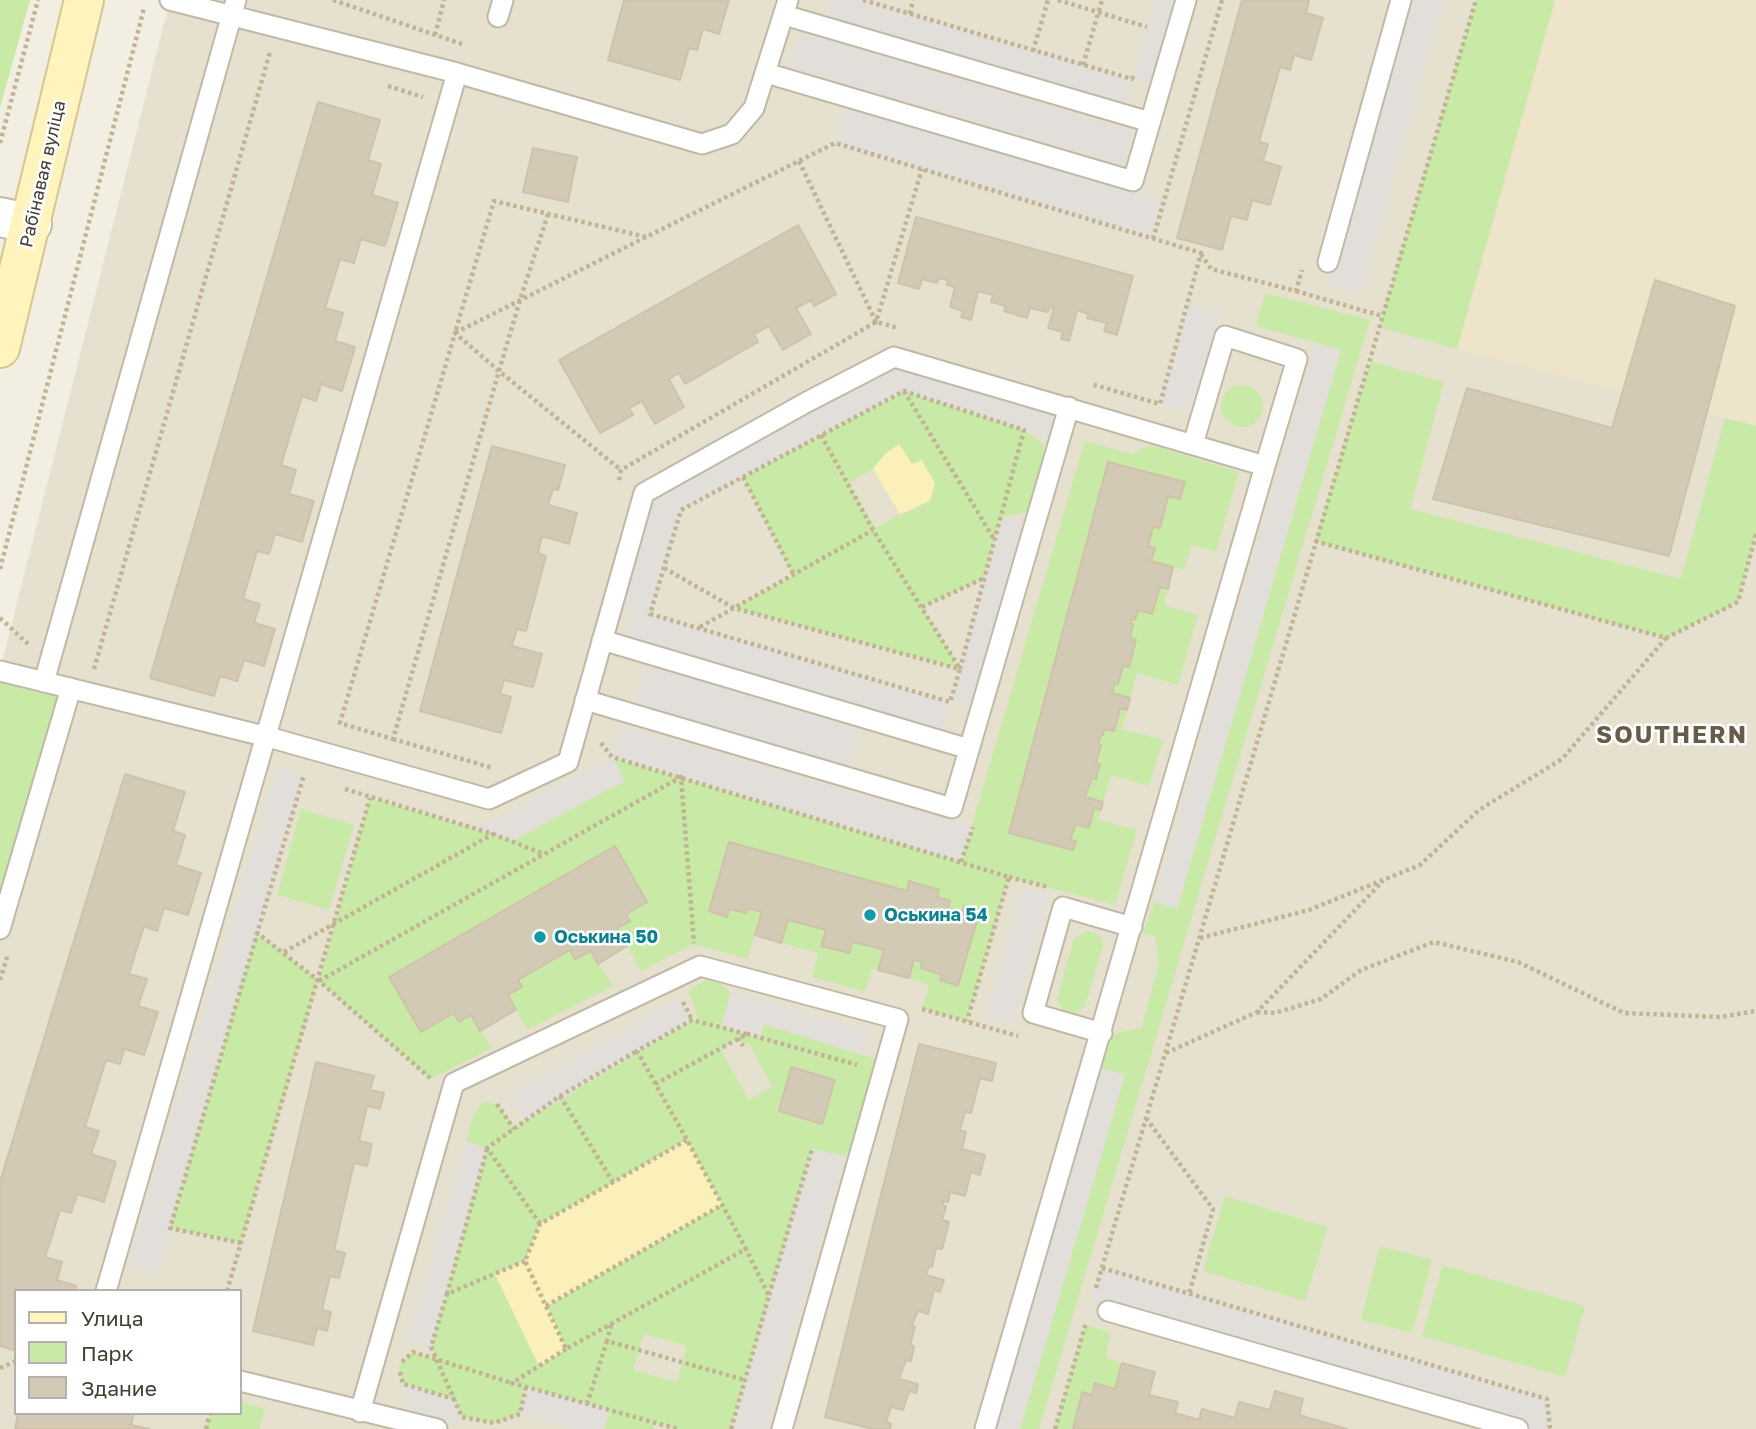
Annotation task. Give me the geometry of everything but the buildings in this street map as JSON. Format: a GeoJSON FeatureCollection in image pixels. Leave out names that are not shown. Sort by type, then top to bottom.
{"type":"FeatureCollection","features":[{"type":"Feature","properties":{"kind":"street","name":"Рабінавая вуліца"},"geometry":{"type":"LineString","coordinates":[[0,348],[16,220],[84,0]]}},
{"type":"Feature","properties":{"kind":"lane"},"geometry":{"type":"LineString","coordinates":[[170,0],[234,8],[702,144],[732,134],[754,108],[786,8],[1150,122]]}},
{"type":"Feature","properties":{"kind":"lane"},"geometry":{"type":"LineString","coordinates":[[766,73],[1133,181],[1186,0]]}},
{"type":"Feature","properties":{"kind":"lane"},"geometry":{"type":"LineString","coordinates":[[1328,262],[1401,0]]}},
{"type":"Feature","properties":{"kind":"lane"},"geometry":{"type":"LineString","coordinates":[[44,682],[234,8]]}},
{"type":"Feature","properties":{"kind":"lane"},"geometry":{"type":"LineString","coordinates":[[107,1289],[268,737],[457,74]]}},
{"type":"Feature","properties":{"kind":"lane"},"geometry":{"type":"LineString","coordinates":[[985,1429],[1297,359],[1225,336],[1193,444]]}},
{"type":"Feature","properties":{"kind":"lane"},"geometry":{"type":"LineString","coordinates":[[0,671],[268,737],[489,799],[568,762],[645,493],[807,402],[894,357],[1265,466]]}},
{"type":"Feature","properties":{"kind":"lane"},"geometry":{"type":"LineString","coordinates":[[583,708],[953,808],[1069,408]]}},
{"type":"Feature","properties":{"kind":"lane"},"geometry":{"type":"LineString","coordinates":[[602,640],[970,749]]}},
{"type":"Feature","properties":{"kind":"lane"},"geometry":{"type":"LineString","coordinates":[[0,929],[71,688]]}},
{"type":"Feature","properties":{"kind":"lane"},"geometry":{"type":"LineString","coordinates":[[1102,1033],[1033,1013],[1063,907],[1132,927]]}},
{"type":"Feature","properties":{"kind":"lane"},"geometry":{"type":"LineString","coordinates":[[360,1412],[454,1083],[701,966],[898,1019],[782,1429]]}},
{"type":"Feature","properties":{"kind":"lane"},"geometry":{"type":"LineString","coordinates":[[1098,1312],[1518,1429]]}},
{"type":"Feature","properties":{"kind":"lane"},"geometry":{"type":"LineString","coordinates":[[242,1382],[437,1429]]}},
{"type":"Feature","properties":{"kind":"path"},"geometry":{"type":"LineString","coordinates":[[0,143],[38,0]]}},
{"type":"Feature","properties":{"kind":"path"},"geometry":{"type":"LineString","coordinates":[[0,569],[145,0]]}},
{"type":"Feature","properties":{"kind":"path"},"geometry":{"type":"LineString","coordinates":[[333,0],[473,48]]}},
{"type":"Feature","properties":{"kind":"path"},"geometry":{"type":"LineString","coordinates":[[435,35],[444,0]]}},
{"type":"Feature","properties":{"kind":"path"},"geometry":{"type":"LineString","coordinates":[[863,0],[1132,79],[1136,66]]}},
{"type":"Feature","properties":{"kind":"path"},"geometry":{"type":"LineString","coordinates":[[909,14],[913,0]]}},
{"type":"Feature","properties":{"kind":"path"},"geometry":{"type":"LineString","coordinates":[[1033,51],[1048,0]]}},
{"type":"Feature","properties":{"kind":"path"},"geometry":{"type":"LineString","coordinates":[[1058,0],[1147,27],[1144,40]]}},
{"type":"Feature","properties":{"kind":"path"},"geometry":{"type":"LineString","coordinates":[[1083,65],[1102,0]]}},
{"type":"Feature","properties":{"kind":"path"},"geometry":{"type":"LineString","coordinates":[[1153,239],[1222,0]]}},
{"type":"Feature","properties":{"kind":"path"},"geometry":{"type":"LineString","coordinates":[[1096,1289],[1476,0]]}},
{"type":"Feature","properties":{"kind":"path"},"geometry":{"type":"LineString","coordinates":[[82,668],[93,671],[271,50],[283,54]]}},
{"type":"Feature","properties":{"kind":"path"},"geometry":{"type":"LineString","coordinates":[[382,84],[431,100]]}},
{"type":"Feature","properties":{"kind":"path"},"geometry":{"type":"LineString","coordinates":[[455,333],[835,143],[1200,253],[1211,269],[1382,316]]}},
{"type":"Feature","properties":{"kind":"path"},"geometry":{"type":"LineString","coordinates":[[799,161],[877,322],[902,330]]}},
{"type":"Feature","properties":{"kind":"path"},"geometry":{"type":"LineString","coordinates":[[618,483],[621,470],[877,322],[922,169]]}},
{"type":"Feature","properties":{"kind":"path"},"geometry":{"type":"LineString","coordinates":[[495,769],[340,723],[494,201],[646,237]]}},
{"type":"Feature","properties":{"kind":"path"},"geometry":{"type":"LineString","coordinates":[[393,739],[499,371],[548,214]]}},
{"type":"Feature","properties":{"kind":"path"},"geometry":{"type":"LineString","coordinates":[[1083,382],[1160,404],[1200,253]]}},
{"type":"Feature","properties":{"kind":"path"},"geometry":{"type":"LineString","coordinates":[[1296,291],[1304,264]]}},
{"type":"Feature","properties":{"kind":"path"},"geometry":{"type":"LineString","coordinates":[[455,333],[621,470]]}},
{"type":"Feature","properties":{"kind":"path"},"geometry":{"type":"LineString","coordinates":[[904,391],[995,540]]}},
{"type":"Feature","properties":{"kind":"path"},"geometry":{"type":"LineString","coordinates":[[904,391],[1024,430],[950,702],[650,614],[681,510],[904,391]]}},
{"type":"Feature","properties":{"kind":"path"},"geometry":{"type":"LineString","coordinates":[[821,435],[873,530],[960,669]]}},
{"type":"Feature","properties":{"kind":"path"},"geometry":{"type":"LineString","coordinates":[[743,477],[794,575]]}},
{"type":"Feature","properties":{"kind":"path"},"geometry":{"type":"LineString","coordinates":[[699,628],[873,530]]}},
{"type":"Feature","properties":{"kind":"path"},"geometry":{"type":"LineString","coordinates":[[1199,939],[1309,910],[1420,865],[1479,810],[1562,759],[1666,638],[1738,602],[1756,534]]}},
{"type":"Feature","properties":{"kind":"path"},"geometry":{"type":"LineString","coordinates":[[1315,541],[1666,638]]}},
{"type":"Feature","properties":{"kind":"path"},"geometry":{"type":"LineString","coordinates":[[664,568],[734,608],[960,669]]}},
{"type":"Feature","properties":{"kind":"path"},"geometry":{"type":"LineString","coordinates":[[922,607],[984,578]]}},
{"type":"Feature","properties":{"kind":"path"},"geometry":{"type":"LineString","coordinates":[[0,618],[30,646]]}},
{"type":"Feature","properties":{"kind":"path"},"geometry":{"type":"LineString","coordinates":[[583,708],[612,757],[1049,888]]}},
{"type":"Feature","properties":{"kind":"path"},"geometry":{"type":"LineString","coordinates":[[241,1243],[170,1228],[303,775],[314,779]]}},
{"type":"Feature","properties":{"kind":"path"},"geometry":{"type":"LineString","coordinates":[[318,981],[681,777]]}},
{"type":"Feature","properties":{"kind":"path"},"geometry":{"type":"LineString","coordinates":[[681,777],[694,944],[683,949]]}},
{"type":"Feature","properties":{"kind":"path"},"geometry":{"type":"LineString","coordinates":[[337,786],[493,834],[544,854]]}},
{"type":"Feature","properties":{"kind":"path"},"geometry":{"type":"LineString","coordinates":[[228,1289],[370,798]]}},
{"type":"Feature","properties":{"kind":"path"},"geometry":{"type":"LineString","coordinates":[[961,862],[976,814]]}},
{"type":"Feature","properties":{"kind":"path"},"geometry":{"type":"LineString","coordinates":[[284,952],[493,834]]}},
{"type":"Feature","properties":{"kind":"path"},"geometry":{"type":"LineString","coordinates":[[967,1021],[1009,877]]}},
{"type":"Feature","properties":{"kind":"path"},"geometry":{"type":"LineString","coordinates":[[1165,1054],[1257,1012],[1385,879]]}},
{"type":"Feature","properties":{"kind":"path"},"geometry":{"type":"LineString","coordinates":[[256,932],[284,952],[431,1079]]}},
{"type":"Feature","properties":{"kind":"path"},"geometry":{"type":"LineString","coordinates":[[1257,1012],[1275,1013],[1321,999],[1361,970],[1434,942],[1518,962],[1624,1013],[1720,1017],[1756,1011]]}},
{"type":"Feature","properties":{"kind":"path"},"geometry":{"type":"LineString","coordinates":[[0,980],[8,954]]}},
{"type":"Feature","properties":{"kind":"path"},"geometry":{"type":"LineString","coordinates":[[681,998],[692,1020]]}},
{"type":"Feature","properties":{"kind":"path"},"geometry":{"type":"LineString","coordinates":[[922,1009],[1019,1036]]}},
{"type":"Feature","properties":{"kind":"path"},"geometry":{"type":"LineString","coordinates":[[526,1387],[520,1414],[494,1423],[462,1417],[431,1347],[487,1148],[560,1096],[692,1020],[861,1067]]}},
{"type":"Feature","properties":{"kind":"path"},"geometry":{"type":"LineString","coordinates":[[655,1084],[747,1034]]}},
{"type":"Feature","properties":{"kind":"path"},"geometry":{"type":"LineString","coordinates":[[738,1038],[743,1046]]}},
{"type":"Feature","properties":{"kind":"path"},"geometry":{"type":"LineString","coordinates":[[637,1051],[769,1296]]}},
{"type":"Feature","properties":{"kind":"path"},"geometry":{"type":"LineString","coordinates":[[560,1096],[613,1182]]}},
{"type":"Feature","properties":{"kind":"path"},"geometry":{"type":"LineString","coordinates":[[498,1104],[514,1129]]}},
{"type":"Feature","properties":{"kind":"path"},"geometry":{"type":"LineString","coordinates":[[1146,1118],[1213,1209],[1189,1294]]}},
{"type":"Feature","properties":{"kind":"path"},"geometry":{"type":"LineString","coordinates":[[566,1349],[526,1262],[540,1224],[687,1140]]}},
{"type":"Feature","properties":{"kind":"path"},"geometry":{"type":"LineString","coordinates":[[487,1148],[540,1224]]}},
{"type":"Feature","properties":{"kind":"path"},"geometry":{"type":"LineString","coordinates":[[731,1429],[812,1149]]}},
{"type":"Feature","properties":{"kind":"path"},"geometry":{"type":"LineString","coordinates":[[546,1306],[722,1205]]}},
{"type":"Feature","properties":{"kind":"path"},"geometry":{"type":"LineString","coordinates":[[512,1383],[566,1349],[746,1249]]}},
{"type":"Feature","properties":{"kind":"path"},"geometry":{"type":"LineString","coordinates":[[447,1294],[526,1262]]}},
{"type":"Feature","properties":{"kind":"path"},"geometry":{"type":"LineString","coordinates":[[1101,1268],[1547,1399],[1550,1429]]}},
{"type":"Feature","properties":{"kind":"path"},"geometry":{"type":"LineString","coordinates":[[1055,1429],[1098,1312]]}},
{"type":"Feature","properties":{"kind":"path"},"geometry":{"type":"LineString","coordinates":[[587,1404],[612,1324]]}},
{"type":"Feature","properties":{"kind":"path"},"geometry":{"type":"LineString","coordinates":[[607,1341],[745,1380]]}},
{"type":"Feature","properties":{"kind":"path"},"geometry":{"type":"LineString","coordinates":[[454,1399],[403,1384],[398,1366],[414,1352],[512,1383],[678,1429]]}},
{"type":"Feature","properties":{"kind":"shaded area"},"geometry":{"type":"Polygon","coordinates":[[[170,0],[1756,0],[1756,1429],[0,1429],[0,670],[170,0]]]}},
{"type":"Feature","properties":{"kind":"shaded area"},"geometry":{"type":"Polygon","coordinates":[[[831,0],[862,0],[1132,79],[1124,106],[826,19],[831,0]]]}},
{"type":"Feature","properties":{"kind":"shaded area"},"geometry":{"type":"Polygon","coordinates":[[[1155,0],[1177,0],[1153,85],[1132,79],[1155,0]]]}},
{"type":"Feature","properties":{"kind":"shaded area"},"geometry":{"type":"Polygon","coordinates":[[[1409,0],[1444,0],[1361,293],[1328,284],[1409,0]]]}},
{"type":"Feature","properties":{"kind":"shaded area"},"geometry":{"type":"Polygon","coordinates":[[[1555,0],[1756,0],[1756,426],[1457,349],[1555,0]]]}},
{"type":"Feature","properties":{"kind":"shaded area"},"geometry":{"type":"Polygon","coordinates":[[[802,32],[1133,131],[1124,165],[791,68],[802,32]]]}},
{"type":"Feature","properties":{"kind":"shaded area"},"geometry":{"type":"Polygon","coordinates":[[[846,108],[1164,200],[1153,239],[835,143],[846,108]]]}},
{"type":"Feature","properties":{"kind":"shaded area"},"geometry":{"type":"Polygon","coordinates":[[[1187,304],[1221,313],[1192,412],[1160,404],[1187,304]]]}},
{"type":"Feature","properties":{"kind":"shaded area"},"geometry":{"type":"Polygon","coordinates":[[[1315,343],[1341,350],[1177,909],[1155,902],[1315,343]]]}},
{"type":"Feature","properties":{"kind":"shaded area"},"geometry":{"type":"Polygon","coordinates":[[[895,364],[1058,413],[1052,438],[904,391],[681,510],[651,614],[950,702],[941,733],[626,637],[633,610],[623,606],[655,493],[895,364]]]}},
{"type":"Feature","properties":{"kind":"shaded area"},"geometry":{"type":"Polygon","coordinates":[[[1001,517],[1035,526],[981,710],[950,702],[1001,517]]]}},
{"type":"Feature","properties":{"kind":"shaded area"},"geometry":{"type":"Polygon","coordinates":[[[645,663],[860,730],[848,766],[634,704],[645,663]]]}},
{"type":"Feature","properties":{"kind":"shaded area"},"geometry":{"type":"Polygon","coordinates":[[[623,726],[973,827],[961,862],[613,757],[624,781],[512,841],[478,829],[611,757],[623,726]]]}},
{"type":"Feature","properties":{"kind":"shaded area"},"geometry":{"type":"Polygon","coordinates":[[[278,767],[303,775],[156,1276],[127,1267],[278,767]]]}},
{"type":"Feature","properties":{"kind":"shaded area"},"geometry":{"type":"Polygon","coordinates":[[[1023,888],[1049,896],[1011,1025],[985,1017],[1023,888]]]}},
{"type":"Feature","properties":{"kind":"shaded area"},"geometry":{"type":"Polygon","coordinates":[[[731,992],[870,1031],[863,1054],[764,1024],[760,1038],[721,1027],[731,992]]]}},
{"type":"Feature","properties":{"kind":"shaded area"},"geometry":{"type":"Polygon","coordinates":[[[681,998],[692,1020],[526,1121],[508,1096],[681,998]]]}},
{"type":"Feature","properties":{"kind":"shaded area"},"geometry":{"type":"Polygon","coordinates":[[[1101,1068],[1125,1075],[1020,1429],[996,1429],[1101,1068]]]}},
{"type":"Feature","properties":{"kind":"shaded area"},"geometry":{"type":"Polygon","coordinates":[[[466,1141],[487,1148],[431,1347],[408,1342],[466,1141]]]}},
{"type":"Feature","properties":{"kind":"shaded area"},"geometry":{"type":"Polygon","coordinates":[[[812,1149],[845,1156],[765,1429],[732,1429],[812,1149]]]}},
{"type":"Feature","properties":{"kind":"shaded area"},"geometry":{"type":"Polygon","coordinates":[[[1102,1268],[1547,1399],[1550,1429],[1528,1429],[1527,1424],[1092,1300],[1102,1268]]]}},
{"type":"Feature","properties":{"kind":"shaded area"},"geometry":{"type":"Polygon","coordinates":[[[403,1384],[454,1399],[462,1417],[456,1424],[413,1413],[403,1384]]]}},
{"type":"Feature","properties":{"kind":"shaded area"},"geometry":{"type":"Polygon","coordinates":[[[526,1387],[610,1410],[604,1429],[575,1429],[520,1414],[526,1387]]]}},
{"type":"Feature","properties":{"kind":"green space"},"geometry":{"type":"Polygon","coordinates":[[[0,0],[30,0],[0,108],[0,0]]]}},
{"type":"Feature","properties":{"kind":"green space"},"geometry":{"type":"Polygon","coordinates":[[[1476,0],[1555,0],[1457,349],[1379,327],[1476,0]]]}},
{"type":"Feature","properties":{"kind":"green space"},"geometry":{"type":"Polygon","coordinates":[[[1265,293],[1370,320],[1039,1429],[1020,1429],[1125,1075],[1101,1068],[1112,1034],[1142,1027],[1159,963],[1155,936],[1143,933],[1155,902],[1177,909],[1341,350],[1256,326],[1265,293]]]}},
{"type":"Feature","properties":{"kind":"green space"},"geometry":{"type":"Polygon","coordinates":[[[1370,361],[1444,382],[1410,509],[1681,579],[1725,418],[1756,426],[1756,534],[1738,602],[1666,638],[1315,541],[1370,361]]]}},
{"type":"Feature","properties":{"kind":"green space"},"geometry":{"type":"Polygon","coordinates":[[[1242,385],[1257,391],[1263,406],[1257,421],[1242,427],[1227,421],[1221,406],[1227,391],[1242,385]]]}},
{"type":"Feature","properties":{"kind":"green space"},"geometry":{"type":"Polygon","coordinates":[[[904,391],[1024,430],[1043,444],[1045,465],[1036,498],[1027,512],[1001,517],[984,578],[923,607],[960,669],[734,608],[793,575],[743,477],[904,391]],[[885,454],[873,469],[849,483],[876,528],[900,514],[916,509],[922,460],[912,464],[885,454]]]}},
{"type":"Feature","properties":{"kind":"green space"},"geometry":{"type":"Polygon","coordinates":[[[1085,441],[1132,454],[1150,445],[1239,472],[1216,552],[1192,545],[1184,570],[1151,561],[1155,548],[1148,546],[1153,527],[1160,528],[1168,496],[1180,499],[1185,482],[1108,462],[1010,833],[1073,850],[1076,841],[1070,840],[1076,824],[1089,827],[1094,808],[1101,810],[1098,820],[1137,830],[1115,905],[1009,877],[967,1021],[922,1009],[929,985],[909,978],[914,960],[922,962],[921,968],[942,975],[941,980],[958,986],[980,910],[964,906],[962,913],[948,908],[950,901],[937,897],[939,890],[910,881],[907,891],[729,842],[709,911],[727,916],[729,909],[746,913],[748,908],[762,912],[747,959],[694,944],[641,971],[617,928],[629,921],[626,914],[647,902],[614,847],[389,977],[421,1032],[454,1013],[459,1022],[471,1015],[492,1048],[431,1079],[318,981],[241,1243],[170,1228],[256,932],[319,980],[370,798],[493,834],[624,782],[612,757],[961,862],[1085,441]]]}},
{"type":"Feature","properties":{"kind":"green space"},"geometry":{"type":"Polygon","coordinates":[[[1160,587],[1168,589],[1164,605],[1198,615],[1178,685],[1137,673],[1130,698],[1112,693],[1115,683],[1118,684],[1123,666],[1129,667],[1136,641],[1130,638],[1133,624],[1130,623],[1131,619],[1138,610],[1152,614],[1160,587]]]}},
{"type":"Feature","properties":{"kind":"green space"},"geometry":{"type":"Polygon","coordinates":[[[0,671],[71,688],[0,929],[0,671]]]}},
{"type":"Feature","properties":{"kind":"green space"},"geometry":{"type":"Polygon","coordinates":[[[1120,708],[1127,710],[1122,729],[1163,740],[1149,786],[1111,775],[1103,802],[1085,797],[1100,764],[1096,763],[1101,735],[1104,729],[1114,731],[1120,708]]]}},
{"type":"Feature","properties":{"kind":"green space"},"geometry":{"type":"Polygon","coordinates":[[[301,809],[354,825],[329,910],[277,895],[301,809]]]}},
{"type":"Feature","properties":{"kind":"green space"},"geometry":{"type":"Polygon","coordinates":[[[788,920],[826,930],[822,947],[849,953],[852,942],[884,950],[878,970],[872,969],[865,992],[812,977],[818,953],[781,943],[788,920]]]}},
{"type":"Feature","properties":{"kind":"green space"},"geometry":{"type":"Polygon","coordinates":[[[1088,931],[1101,938],[1103,946],[1085,1006],[1075,1013],[1069,1012],[1063,1010],[1057,999],[1074,939],[1088,931]]]}},
{"type":"Feature","properties":{"kind":"green space"},"geometry":{"type":"Polygon","coordinates":[[[570,950],[575,959],[591,951],[613,986],[527,1030],[508,995],[522,987],[518,980],[570,950]]]}},
{"type":"Feature","properties":{"kind":"green space"},"geometry":{"type":"Polygon","coordinates":[[[705,980],[719,983],[731,992],[722,1027],[763,1024],[875,1059],[851,1147],[845,1156],[812,1150],[731,1429],[678,1429],[655,1423],[653,1429],[604,1429],[610,1410],[526,1387],[520,1414],[494,1423],[462,1417],[454,1399],[403,1384],[398,1366],[413,1352],[436,1359],[431,1347],[487,1148],[466,1141],[474,1113],[483,1102],[497,1104],[515,1128],[560,1096],[637,1051],[692,1020],[699,1022],[689,991],[705,980]],[[738,1038],[721,1049],[748,1100],[772,1087],[749,1043],[743,1046],[738,1038]],[[525,1262],[495,1275],[539,1366],[525,1262]],[[644,1334],[633,1370],[677,1382],[687,1346],[644,1334]]]}},
{"type":"Feature","properties":{"kind":"green space"},"geometry":{"type":"Polygon","coordinates":[[[1225,1196],[1327,1227],[1305,1301],[1203,1271],[1225,1196]]]}},
{"type":"Feature","properties":{"kind":"green space"},"geometry":{"type":"Polygon","coordinates":[[[1380,1246],[1432,1260],[1412,1333],[1361,1320],[1380,1246]]]}},
{"type":"Feature","properties":{"kind":"green space"},"geometry":{"type":"Polygon","coordinates":[[[1443,1265],[1585,1306],[1565,1377],[1422,1336],[1443,1265]]]}},
{"type":"Feature","properties":{"kind":"green space"},"geometry":{"type":"Polygon","coordinates":[[[1085,1325],[1110,1332],[1106,1358],[1122,1363],[1115,1389],[1095,1383],[1092,1395],[1082,1393],[1073,1429],[1055,1429],[1085,1325]]]}},
{"type":"Feature","properties":{"kind":"green space"},"geometry":{"type":"Polygon","coordinates":[[[242,1403],[265,1409],[259,1429],[206,1429],[210,1415],[242,1415],[242,1403]]]}},
{"type":"Feature","properties":{"kind":"sand"},"geometry":{"type":"Polygon","coordinates":[[[899,444],[912,464],[922,460],[935,483],[930,501],[900,514],[873,469],[885,454],[899,444]]]}},
{"type":"Feature","properties":{"kind":"sand"},"geometry":{"type":"Polygon","coordinates":[[[687,1140],[722,1205],[547,1306],[566,1349],[539,1366],[495,1274],[525,1261],[540,1224],[687,1140]]]}},
{"type":"Feature","properties":{"kind":"place","name":"Оськина 54"},"geometry":{"type":"Point","coordinates":[870,915]}},
{"type":"Feature","properties":{"kind":"place","name":"Оськина 50"},"geometry":{"type":"Point","coordinates":[540,937]}},
{"type":"Feature","properties":{"kind":"district","name":"SOUTHERN"},"geometry":{"type":"Point","coordinates":[1672,735]}}]}
